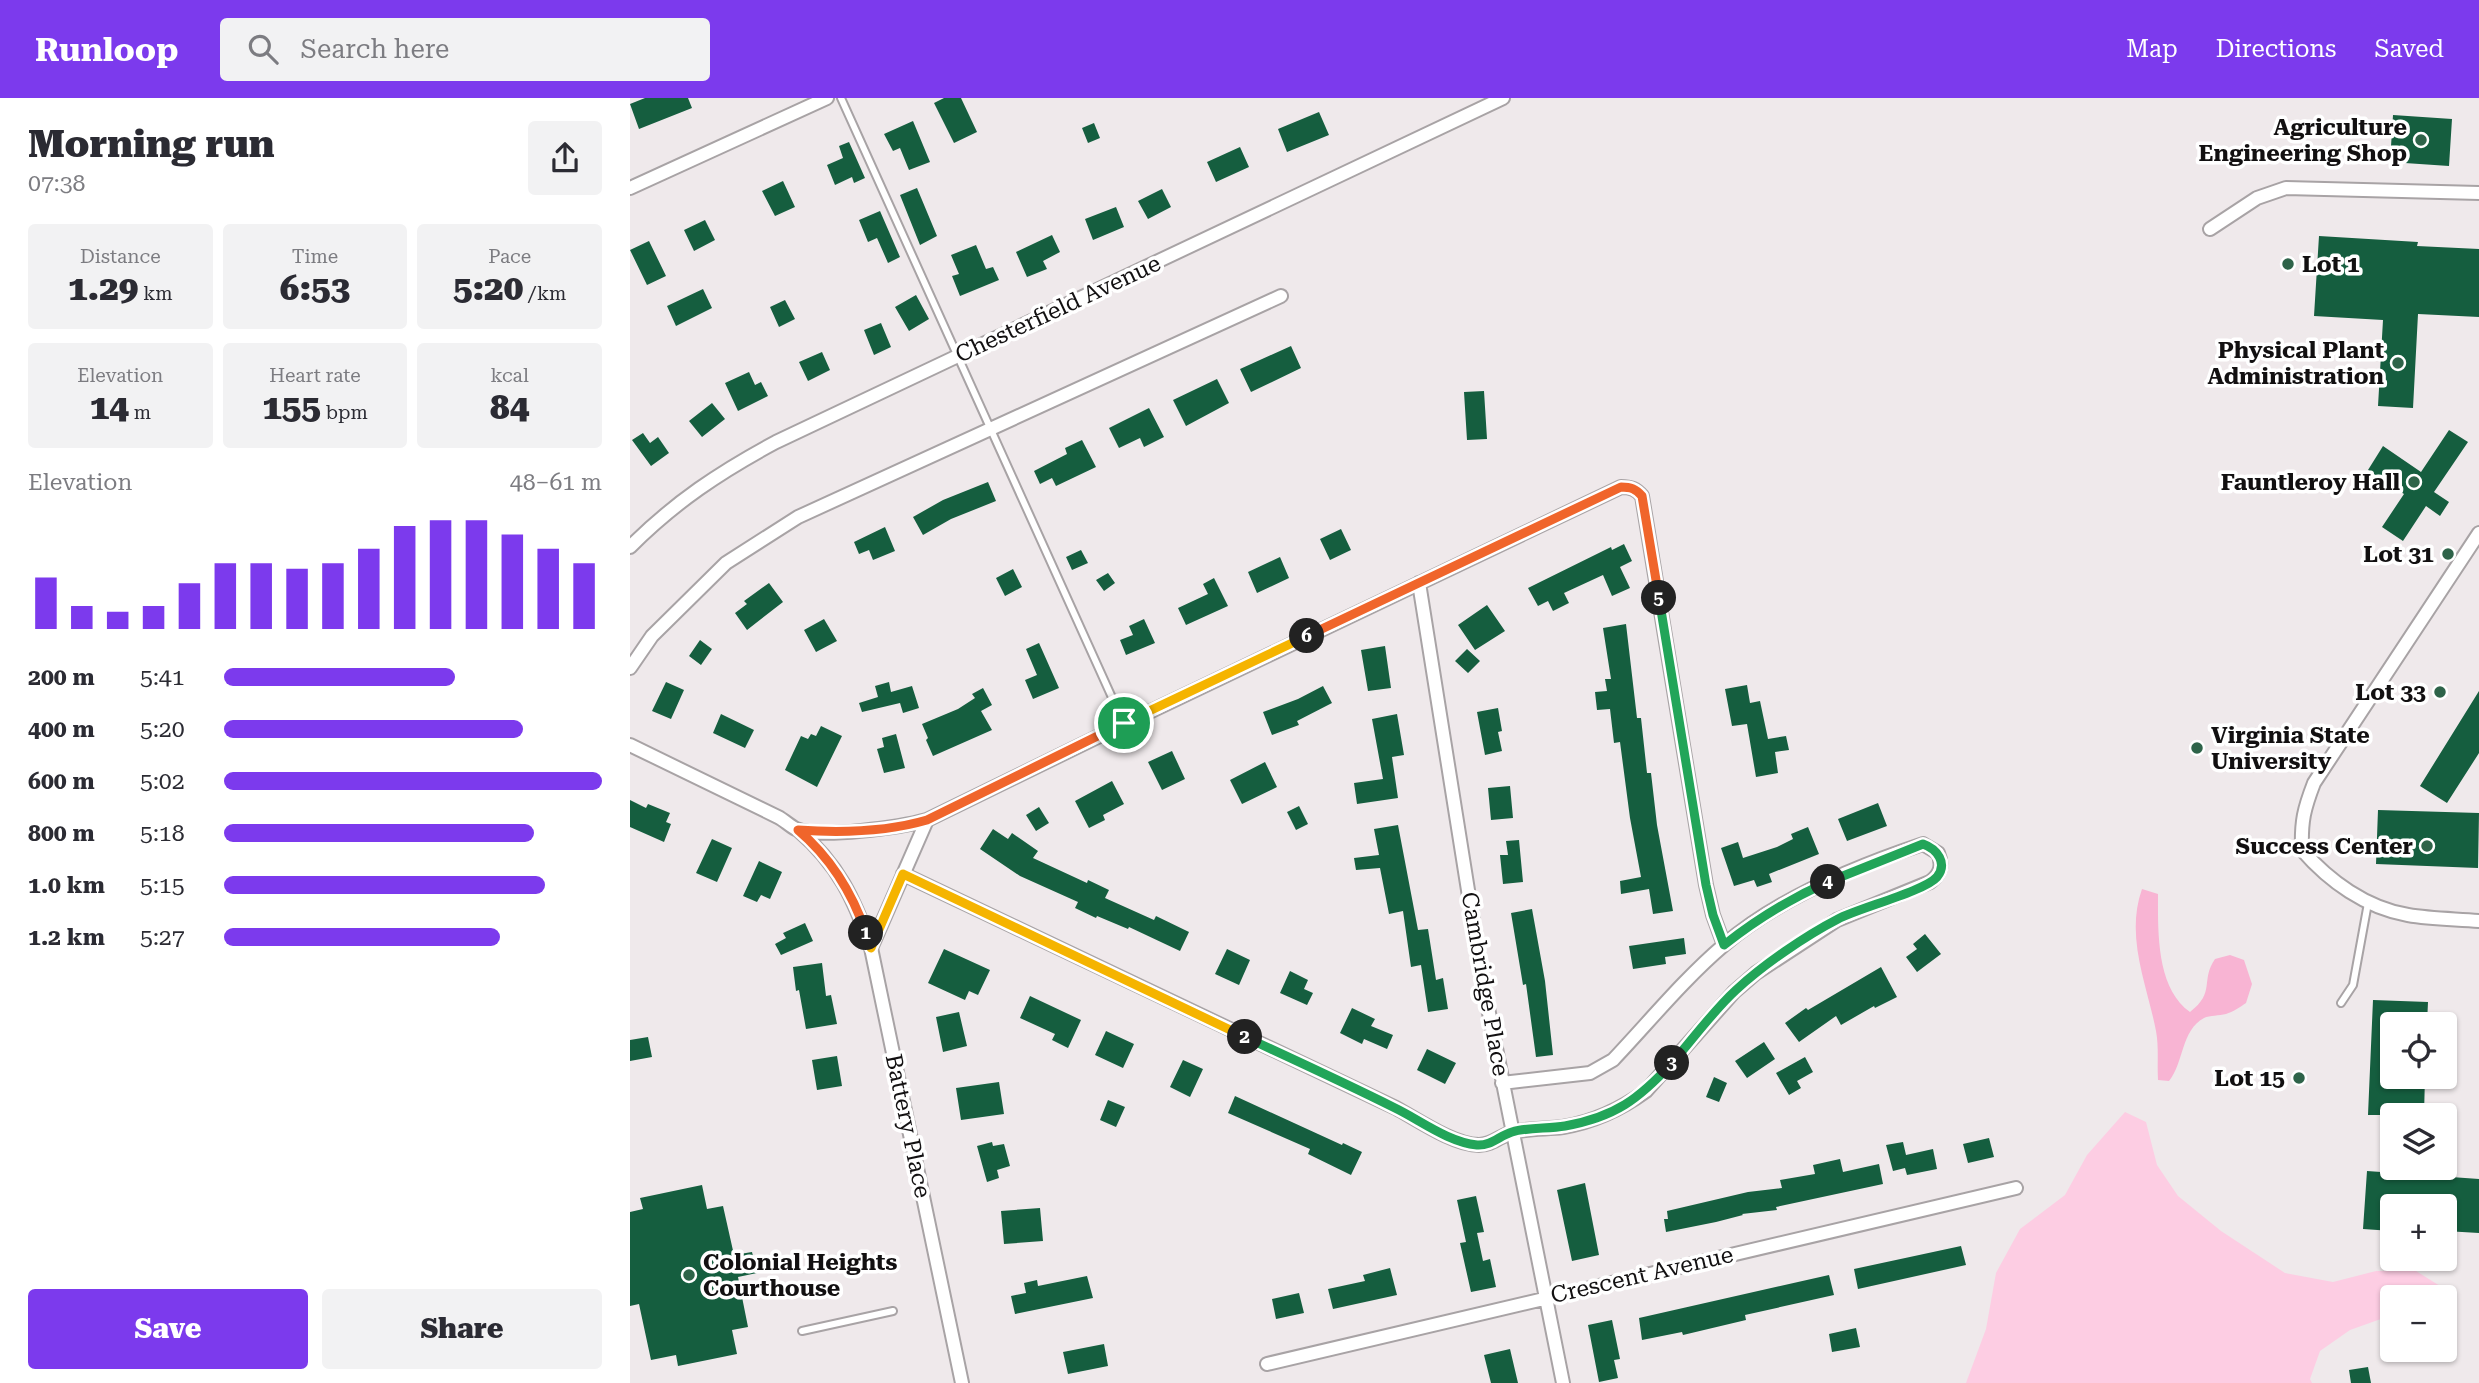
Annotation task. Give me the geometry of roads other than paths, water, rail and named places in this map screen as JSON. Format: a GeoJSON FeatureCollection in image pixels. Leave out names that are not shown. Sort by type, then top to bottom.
{"type":"FeatureCollection","features":[{"type":"Feature","properties":{"kind":"street"},"geometry":{"type":"LineString","coordinates":[[630,188],[827,98]]}},
{"type":"Feature","properties":{"kind":"street","name":"Chesterfield Avenue"},"geometry":{"type":"LineString","coordinates":[[630,547],[689,493],[739,461],[1503,98]]}},
{"type":"Feature","properties":{"kind":"street"},"geometry":{"type":"LineString","coordinates":[[2210,229],[2258,198],[2286,188],[2479,193]]}},
{"type":"Feature","properties":{"kind":"street"},"geometry":{"type":"LineString","coordinates":[[630,668],[652,636],[726,563],[797,517],[1281,296]]}},
{"type":"Feature","properties":{"kind":"street"},"geometry":{"type":"LineString","coordinates":[[798,830],[851,831],[895,827],[927,820],[1124,723],[1621,487],[1629,487],[1642,496],[1706,885],[1724,945]]}},
{"type":"Feature","properties":{"kind":"street"},"geometry":{"type":"LineString","coordinates":[[2479,533],[2314,783],[2301,818],[2301,850],[2319,867],[2368,903],[2407,915],[2479,920]]}},
{"type":"Feature","properties":{"kind":"street","name":"Cambridge Place"},"geometry":{"type":"LineString","coordinates":[[1419,583],[1482,978],[1563,1383]]}},
{"type":"Feature","properties":{"kind":"street","name":"Battery Place"},"geometry":{"type":"LineString","coordinates":[[630,745],[778,817],[798,830],[828,860],[846,884],[871,948],[962,1383]]}},
{"type":"Feature","properties":{"kind":"street"},"geometry":{"type":"LineString","coordinates":[[871,948],[927,820]]}},
{"type":"Feature","properties":{"kind":"street"},"geometry":{"type":"LineString","coordinates":[[903,874],[1463,1142],[1479,1145],[1490,1143],[1512,1132],[1591,1120],[1633,1100],[1646,1091],[1734,992],[1756,973],[1837,920],[1865,906],[1907,893],[1930,882],[1937,877],[1941,859],[1931,847],[1923,844],[1788,900],[1724,945],[1604,1067],[1590,1073],[1502,1083]]}},
{"type":"Feature","properties":{"kind":"street","name":"Crescent Avenue"},"geometry":{"type":"LineString","coordinates":[[1267,1364],[2016,1188]]}},
{"type":"Feature","properties":{"kind":"lane"},"geometry":{"type":"LineString","coordinates":[[841,98],[1124,723]]}},
{"type":"Feature","properties":{"kind":"lane"},"geometry":{"type":"LineString","coordinates":[[2341,1003],[2353,985],[2368,903]]}},
{"type":"Feature","properties":{"kind":"lane"},"geometry":{"type":"LineString","coordinates":[[802,1331],[893,1311]]}},
{"type":"Feature","properties":{"kind":"place","name":"Agriculture Engineering Shop"},"geometry":{"type":"Point","coordinates":[2421,140]}},
{"type":"Feature","properties":{"kind":"place","name":"Lot 1"},"geometry":{"type":"Point","coordinates":[2288,264]}},
{"type":"Feature","properties":{"kind":"place","name":"Physical Plant Administration"},"geometry":{"type":"Point","coordinates":[2398,363]}},
{"type":"Feature","properties":{"kind":"place","name":"Fauntleroy Hall"},"geometry":{"type":"Point","coordinates":[2414,482]}},
{"type":"Feature","properties":{"kind":"place","name":"Lot 31"},"geometry":{"type":"Point","coordinates":[2448,554]}},
{"type":"Feature","properties":{"kind":"place","name":"Lot 33"},"geometry":{"type":"Point","coordinates":[2440,692]}},
{"type":"Feature","properties":{"kind":"place","name":"Virginia State University"},"geometry":{"type":"Point","coordinates":[2197,748]}},
{"type":"Feature","properties":{"kind":"place","name":"Success Center"},"geometry":{"type":"Point","coordinates":[2427,846]}},
{"type":"Feature","properties":{"kind":"place","name":"Lot 15"},"geometry":{"type":"Point","coordinates":[2299,1078]}},
{"type":"Feature","properties":{"kind":"place","name":"Colonial Heights Courthouse"},"geometry":{"type":"Point","coordinates":[689,1275]}}]}
